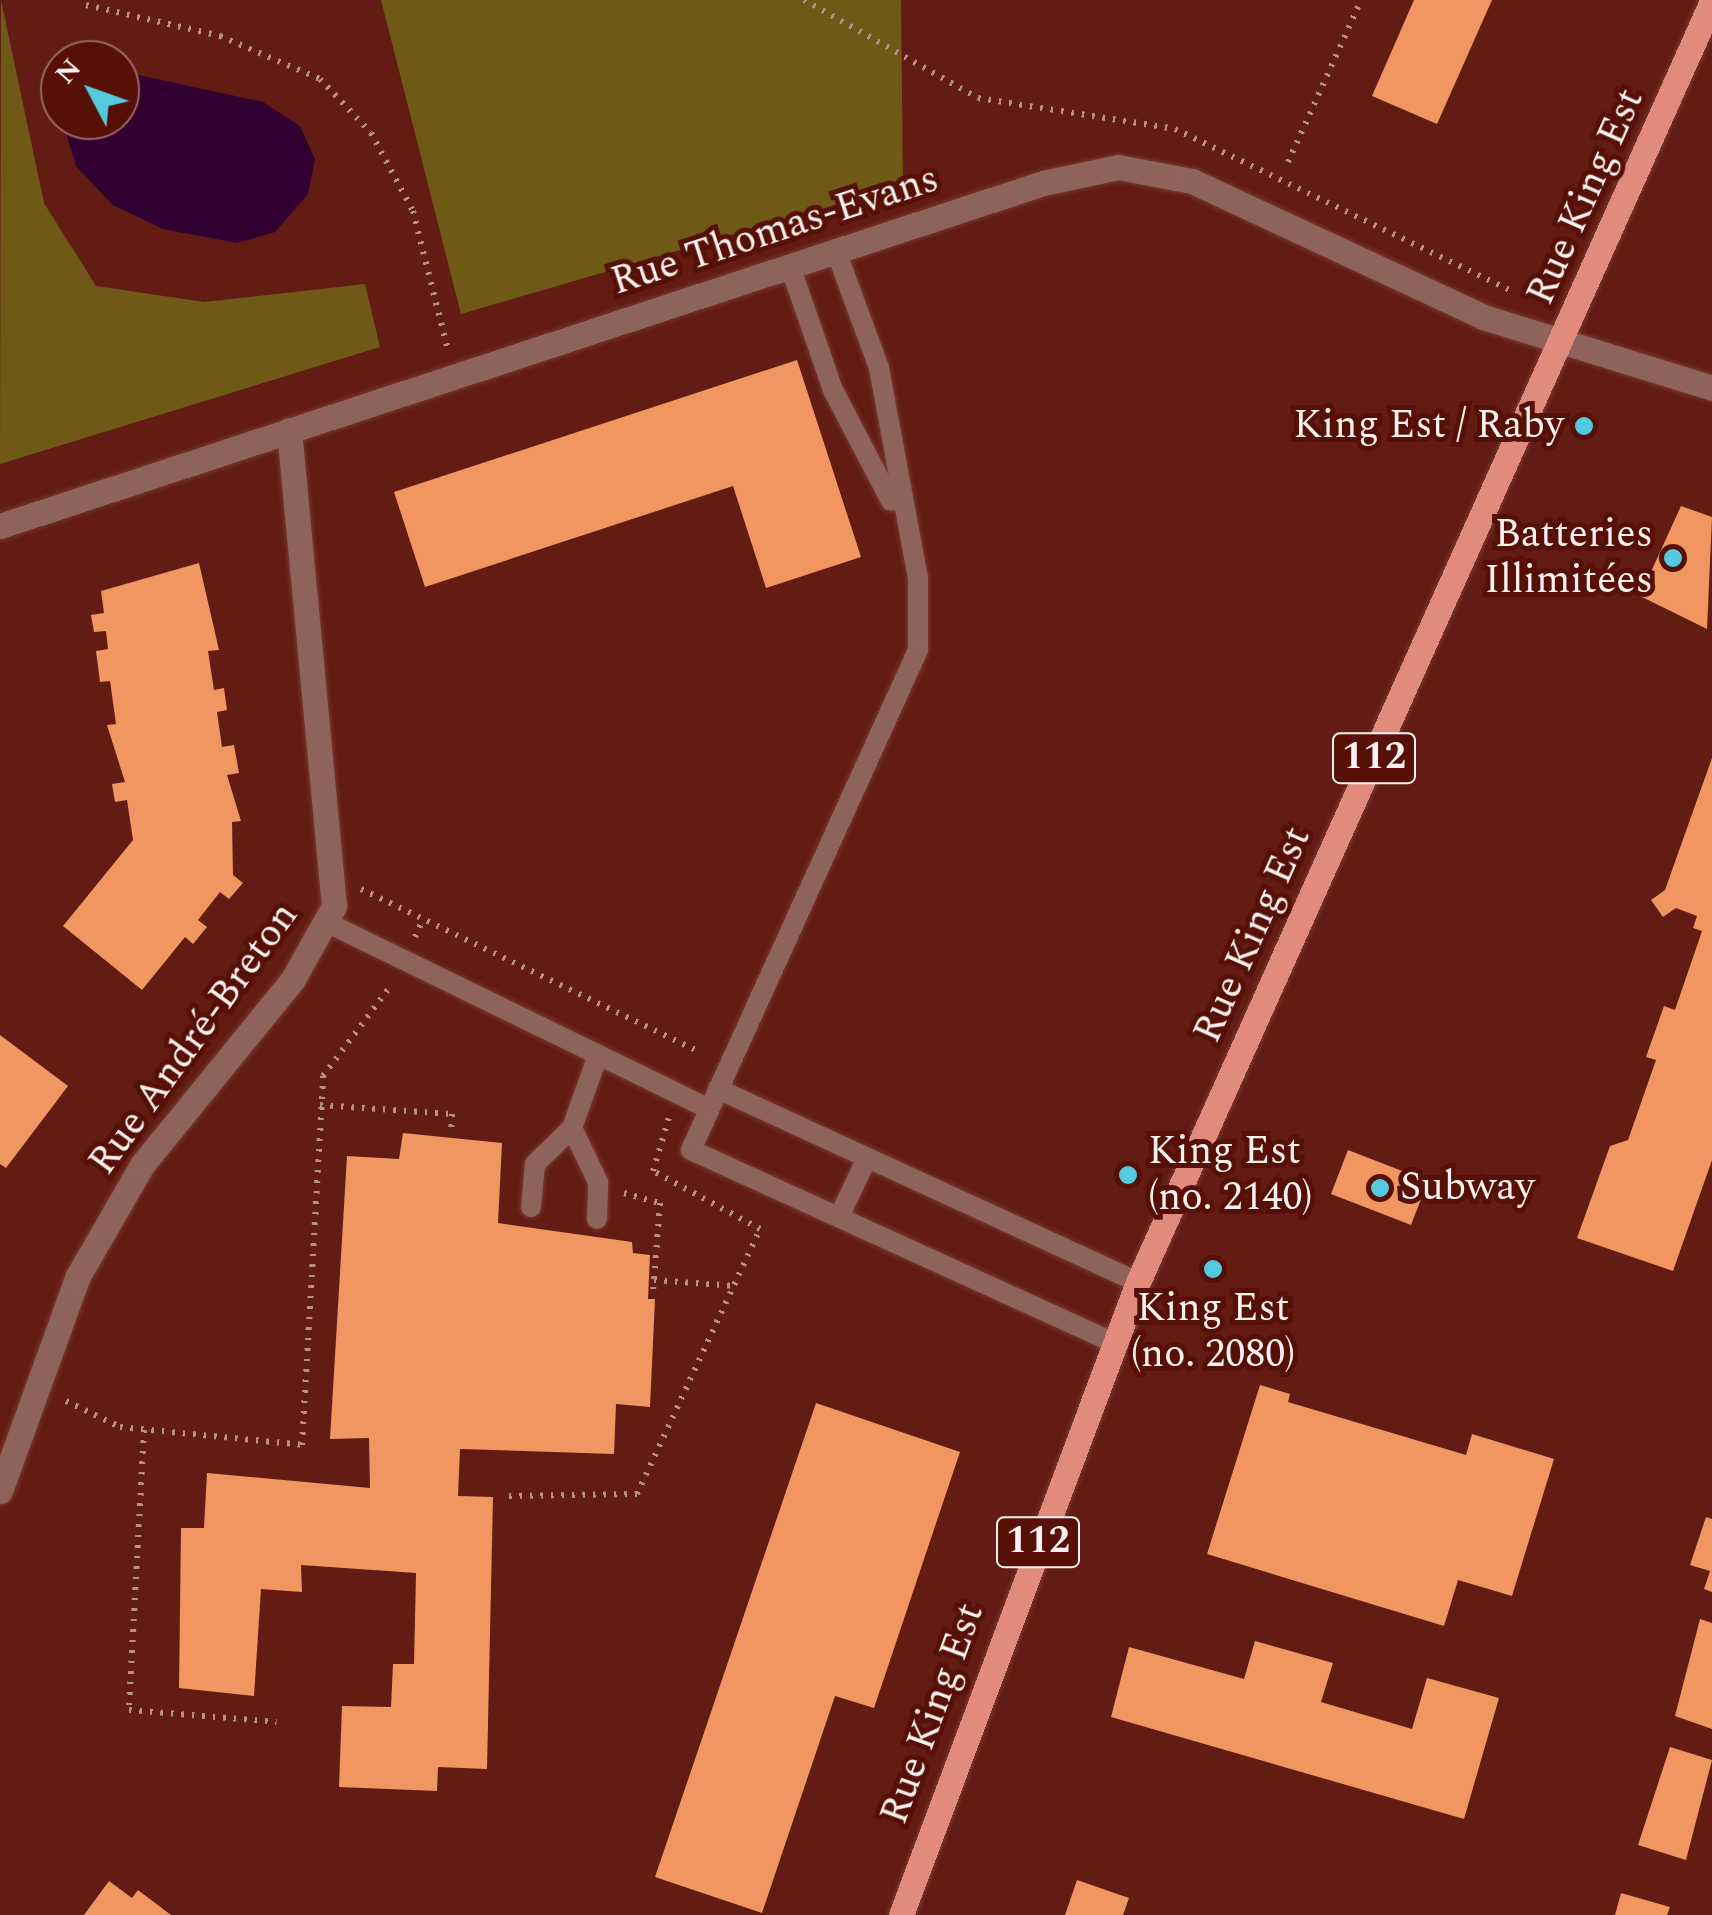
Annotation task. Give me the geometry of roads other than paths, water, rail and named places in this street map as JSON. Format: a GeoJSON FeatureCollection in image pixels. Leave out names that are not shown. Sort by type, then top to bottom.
{"type":"FeatureCollection","features":[{"type":"Feature","properties":{"kind":"main road","name":"Rue King Est"},"geometry":{"type":"LineString","coordinates":[[901,1915],[1138,1282],[1563,343],[1712,1]]}},
{"type":"Feature","properties":{"kind":"street","name":"Rue Thomas-Evans"},"geometry":{"type":"LineString","coordinates":[[0,526],[1079,172],[1156,172],[1483,318],[1712,388]]}},
{"type":"Feature","properties":{"kind":"street","name":"Rue André-Breton"},"geometry":{"type":"LineString","coordinates":[[0,1491],[34,1385],[78,1276],[142,1166],[328,923],[335,884],[288,430]]}},
{"type":"Feature","properties":{"kind":"lane"},"geometry":{"type":"LineString","coordinates":[[836,250],[879,368],[899,516],[922,612],[906,689],[692,1150],[1114,1343]]}},
{"type":"Feature","properties":{"kind":"lane"},"geometry":{"type":"LineString","coordinates":[[790,266],[833,390],[899,516]]}},
{"type":"Feature","properties":{"kind":"lane"},"geometry":{"type":"LineString","coordinates":[[328,923],[709,1109]]}},
{"type":"Feature","properties":{"kind":"lane"},"geometry":{"type":"LineString","coordinates":[[531,1207],[535,1164],[572,1128],[598,1055]]}},
{"type":"Feature","properties":{"kind":"lane"},"geometry":{"type":"LineString","coordinates":[[718,1089],[1138,1282]]}},
{"type":"Feature","properties":{"kind":"lane"},"geometry":{"type":"LineString","coordinates":[[572,1128],[598,1182],[596,1219]]}},
{"type":"Feature","properties":{"kind":"lane"},"geometry":{"type":"LineString","coordinates":[[839,1217],[868,1158]]}},
{"type":"Feature","properties":{"kind":"place","name":"King Est / Raby"},"geometry":{"type":"Point","coordinates":[1584,426]}},
{"type":"Feature","properties":{"kind":"place","name":"Batteries Illimitées"},"geometry":{"type":"Point","coordinates":[1673,558]}},
{"type":"Feature","properties":{"kind":"place","name":"King Est (no. 2140)"},"geometry":{"type":"Point","coordinates":[1128,1175]}},
{"type":"Feature","properties":{"kind":"place","name":"Subway"},"geometry":{"type":"Point","coordinates":[1380,1188]}},
{"type":"Feature","properties":{"kind":"place","name":"King Est (no. 2080)"},"geometry":{"type":"Point","coordinates":[1213,1269]}}]}
